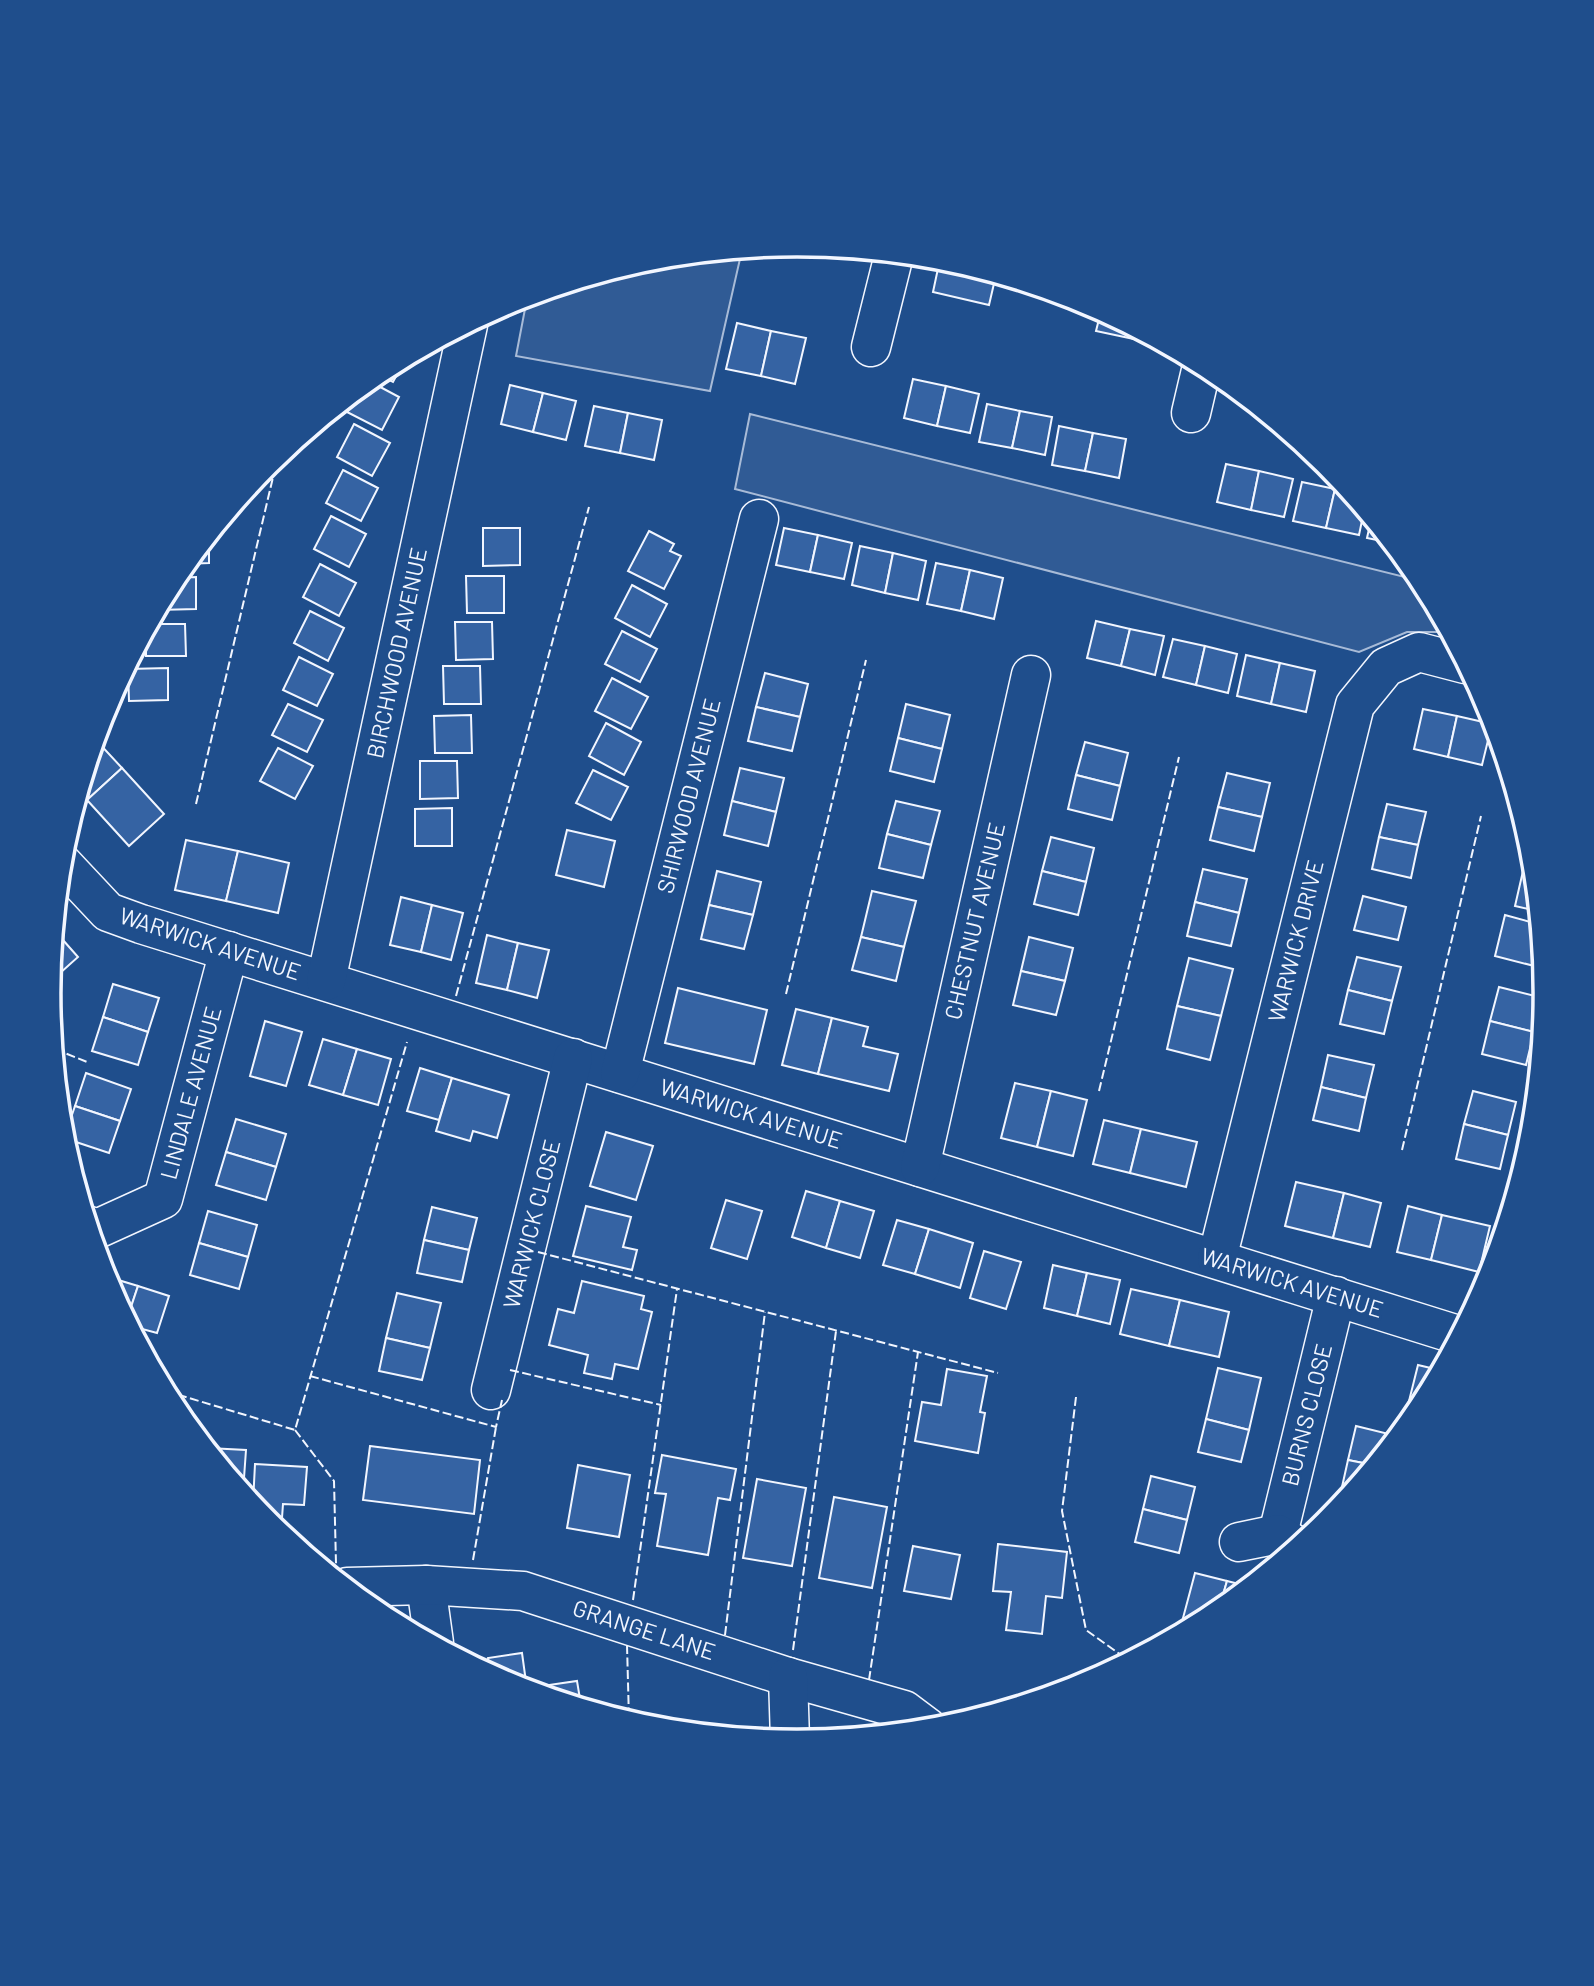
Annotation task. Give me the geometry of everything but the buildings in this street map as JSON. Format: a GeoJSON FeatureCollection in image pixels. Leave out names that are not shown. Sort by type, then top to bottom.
{"type":"FeatureCollection","features":[{"type":"Feature","properties":{"kind":"street"},"geometry":{"type":"LineString","coordinates":[[871,347],[892,264]]}},
{"type":"Feature","properties":{"kind":"street","name":"BIRCHWOOD AVENUE"},"geometry":{"type":"LineString","coordinates":[[326,981],[466,336]]}},
{"type":"Feature","properties":{"kind":"street"},"geometry":{"type":"LineString","coordinates":[[1191,413],[1199,377]]}},
{"type":"Feature","properties":{"kind":"street","name":"SHIRWOOD AVENUE"},"geometry":{"type":"LineString","coordinates":[[620,1073],[759,519]]}},
{"type":"Feature","properties":{"kind":"street","name":"WARWICK DRIVE"},"geometry":{"type":"LineString","coordinates":[[1217,1259],[1355,705],[1386,667],[1419,652],[1453,661]]}},
{"type":"Feature","properties":{"kind":"street","name":"CHESTNUT AVENUE"},"geometry":{"type":"LineString","coordinates":[[920,1167],[1031,675]]}},
{"type":"Feature","properties":{"kind":"street","name":"WARWICK AVENUE"},"geometry":{"type":"LineString","coordinates":[[71,873],[108,912],[1449,1332]]}},
{"type":"Feature","properties":{"kind":"street","name":"LINDALE AVENUE"},"geometry":{"type":"LineString","coordinates":[[100,1228],[163,1199],[229,951]]}},
{"type":"Feature","properties":{"kind":"street","name":"WARWICK CLOSE"},"geometry":{"type":"LineString","coordinates":[[491,1390],[573,1058]]}},
{"type":"Feature","properties":{"kind":"street","name":"BURNS CLOSE"},"geometry":{"type":"LineString","coordinates":[[1239,1542],[1288,1540],[1336,1296]]}},
{"type":"Feature","properties":{"kind":"street"},"geometry":{"type":"LineString","coordinates":[[426,1585],[432,1632]]}},
{"type":"Feature","properties":{"kind":"street","name":"GRANGE LANE"},"geometry":{"type":"LineString","coordinates":[[362,1587],[426,1585],[523,1591],[788,1677],[904,1710],[916,1719]]}},
{"type":"Feature","properties":{"kind":"street"},"geometry":{"type":"LineString","coordinates":[[788,1677],[790,1729]]}},
{"type":"Feature","properties":{"kind":"shaded area"},"geometry":{"type":"Polygon","coordinates":[[[740,260],[710,391],[516,356],[525,309],[607,282],[653,271],[740,260]]]}},
{"type":"Feature","properties":{"kind":"shaded area"},"geometry":{"type":"Polygon","coordinates":[[[750,414],[1404,577],[1438,632],[1407,632],[1359,652],[735,489],[750,414]]]}},
{"type":"Feature","properties":{"kind":"fence"},"geometry":{"type":"LineString","coordinates":[[196,804],[273,477]]}},
{"type":"Feature","properties":{"kind":"fence"},"geometry":{"type":"LineString","coordinates":[[456,996],[589,507]]}},
{"type":"Feature","properties":{"kind":"fence"},"geometry":{"type":"LineString","coordinates":[[786,994],[866,660]]}},
{"type":"Feature","properties":{"kind":"fence"},"geometry":{"type":"LineString","coordinates":[[1099,1091],[1179,757]]}},
{"type":"Feature","properties":{"kind":"fence"},"geometry":{"type":"LineString","coordinates":[[1402,1150],[1481,816]]}},
{"type":"Feature","properties":{"kind":"fence"},"geometry":{"type":"LineString","coordinates":[[181,1396],[295,1430],[407,1042]]}},
{"type":"Feature","properties":{"kind":"fence"},"geometry":{"type":"LineString","coordinates":[[64,1053],[87,1062]]}},
{"type":"Feature","properties":{"kind":"fence"},"geometry":{"type":"LineString","coordinates":[[538,1252],[998,1373]]}},
{"type":"Feature","properties":{"kind":"fence"},"geometry":{"type":"LineString","coordinates":[[633,1600],[677,1289]]}},
{"type":"Feature","properties":{"kind":"fence"},"geometry":{"type":"LineString","coordinates":[[725,1635],[765,1312]]}},
{"type":"Feature","properties":{"kind":"fence"},"geometry":{"type":"LineString","coordinates":[[793,1650],[836,1331]]}},
{"type":"Feature","properties":{"kind":"fence"},"geometry":{"type":"LineString","coordinates":[[869,1680],[918,1352]]}},
{"type":"Feature","properties":{"kind":"fence"},"geometry":{"type":"LineString","coordinates":[[510,1370],[661,1405]]}},
{"type":"Feature","properties":{"kind":"fence"},"geometry":{"type":"LineString","coordinates":[[310,1376],[496,1427],[502,1400]]}},
{"type":"Feature","properties":{"kind":"fence"},"geometry":{"type":"LineString","coordinates":[[1076,1397],[1062,1511],[1086,1630],[1120,1654]]}},
{"type":"Feature","properties":{"kind":"fence"},"geometry":{"type":"LineString","coordinates":[[473,1560],[496,1427]]}},
{"type":"Feature","properties":{"kind":"fence"},"geometry":{"type":"LineString","coordinates":[[295,1430],[334,1481],[336,1564]]}},
{"type":"Feature","properties":{"kind":"fence"},"geometry":{"type":"LineString","coordinates":[[627,1645],[629,1709]]}}]}
